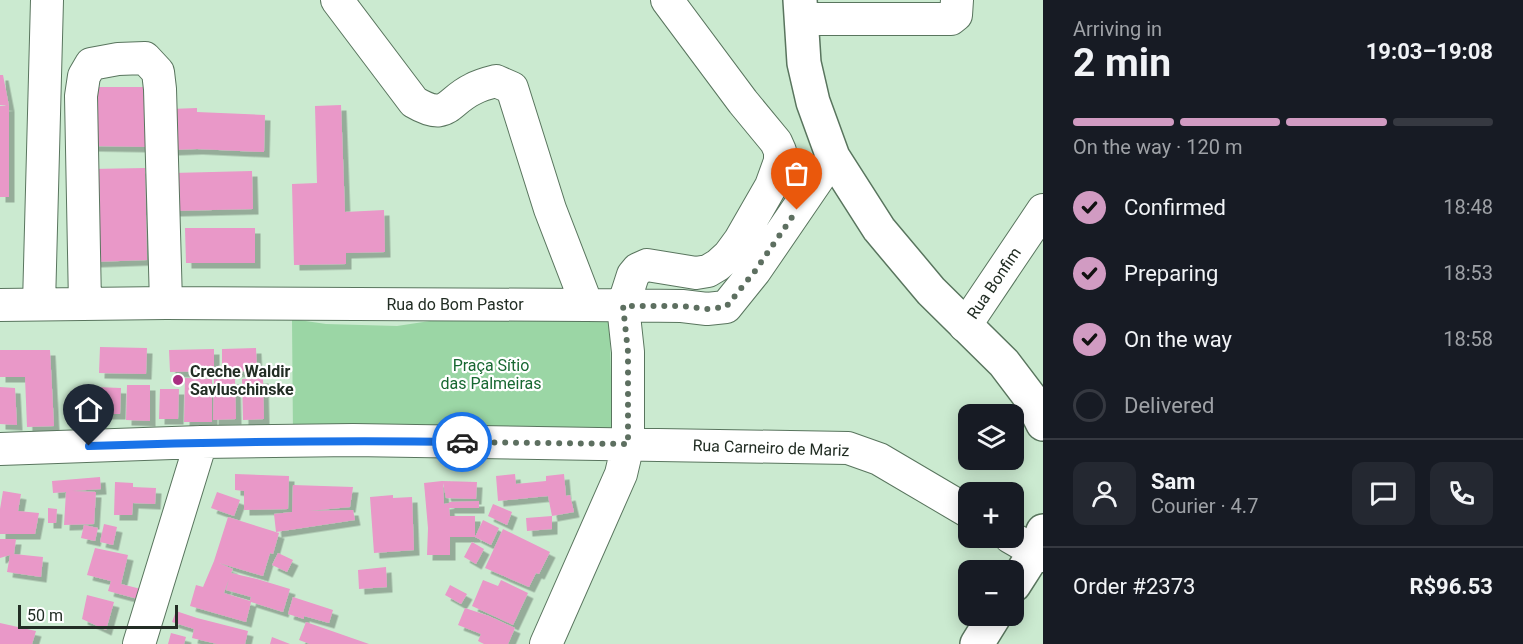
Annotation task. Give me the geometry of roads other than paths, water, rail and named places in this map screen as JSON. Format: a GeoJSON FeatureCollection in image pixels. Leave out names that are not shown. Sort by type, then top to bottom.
{"type":"FeatureCollection","features":[{"type":"Feature","properties":{"kind":"main road"},"geometry":{"type":"LineString","coordinates":[[801,10],[804,63],[813,102],[833,157],[879,229],[931,291],[1004,363],[1029,396],[1043,424]]}},
{"type":"Feature","properties":{"kind":"main road"},"geometry":{"type":"LineString","coordinates":[[1024,563],[1033,544]]}},
{"type":"Feature","properties":{"kind":"main road"},"geometry":{"type":"LineString","coordinates":[[977,644],[988,626]]}},
{"type":"Feature","properties":{"kind":"street"},"geometry":{"type":"LineString","coordinates":[[39,304],[47,0]]}},
{"type":"Feature","properties":{"kind":"street"},"geometry":{"type":"LineString","coordinates":[[337,0],[414,102],[429,111],[443,110],[472,88],[496,81],[512,88],[550,209],[587,305]]}},
{"type":"Feature","properties":{"kind":"street"},"geometry":{"type":"LineString","coordinates":[[546,644],[621,474],[628,444],[628,352],[623,306],[633,275],[638,269],[647,265],[696,273],[708,271],[718,265],[740,240],[771,186],[780,161],[780,151],[776,142],[743,102],[667,0]]}},
{"type":"Feature","properties":{"kind":"street"},"geometry":{"type":"LineString","coordinates":[[801,10],[951,19],[956,15],[957,0]]}},
{"type":"Feature","properties":{"kind":"street"},"geometry":{"type":"LineString","coordinates":[[85,304],[81,96],[84,76],[91,64],[118,59],[145,58],[158,72],[160,89],[166,303]]}},
{"type":"Feature","properties":{"kind":"street","name":"Rua do Bom Pastor"},"geometry":{"type":"LineString","coordinates":[[0,305],[166,303],[682,306],[707,309],[726,307],[755,271],[833,157]]}},
{"type":"Feature","properties":{"kind":"street","name":"Rua Bonfim"},"geometry":{"type":"LineString","coordinates":[[965,326],[1043,210]]}},
{"type":"Feature","properties":{"kind":"street","name":"Rua Carneiro de Mariz"},"geometry":{"type":"LineString","coordinates":[[0,449],[201,442],[352,440],[848,448],[879,459],[958,506]]}},
{"type":"Feature","properties":{"kind":"street"},"geometry":{"type":"LineString","coordinates":[[139,644],[201,442]]}},
{"type":"Feature","properties":{"kind":"place","name":"Creche Waldir Savluschinske"},"geometry":{"type":"Point","coordinates":[178,380]}},
{"type":"Feature","properties":{"kind":"park label","name":"Praça Sítio das Palmeiras"},"geometry":{"type":"Point","coordinates":[491,374]}}]}
